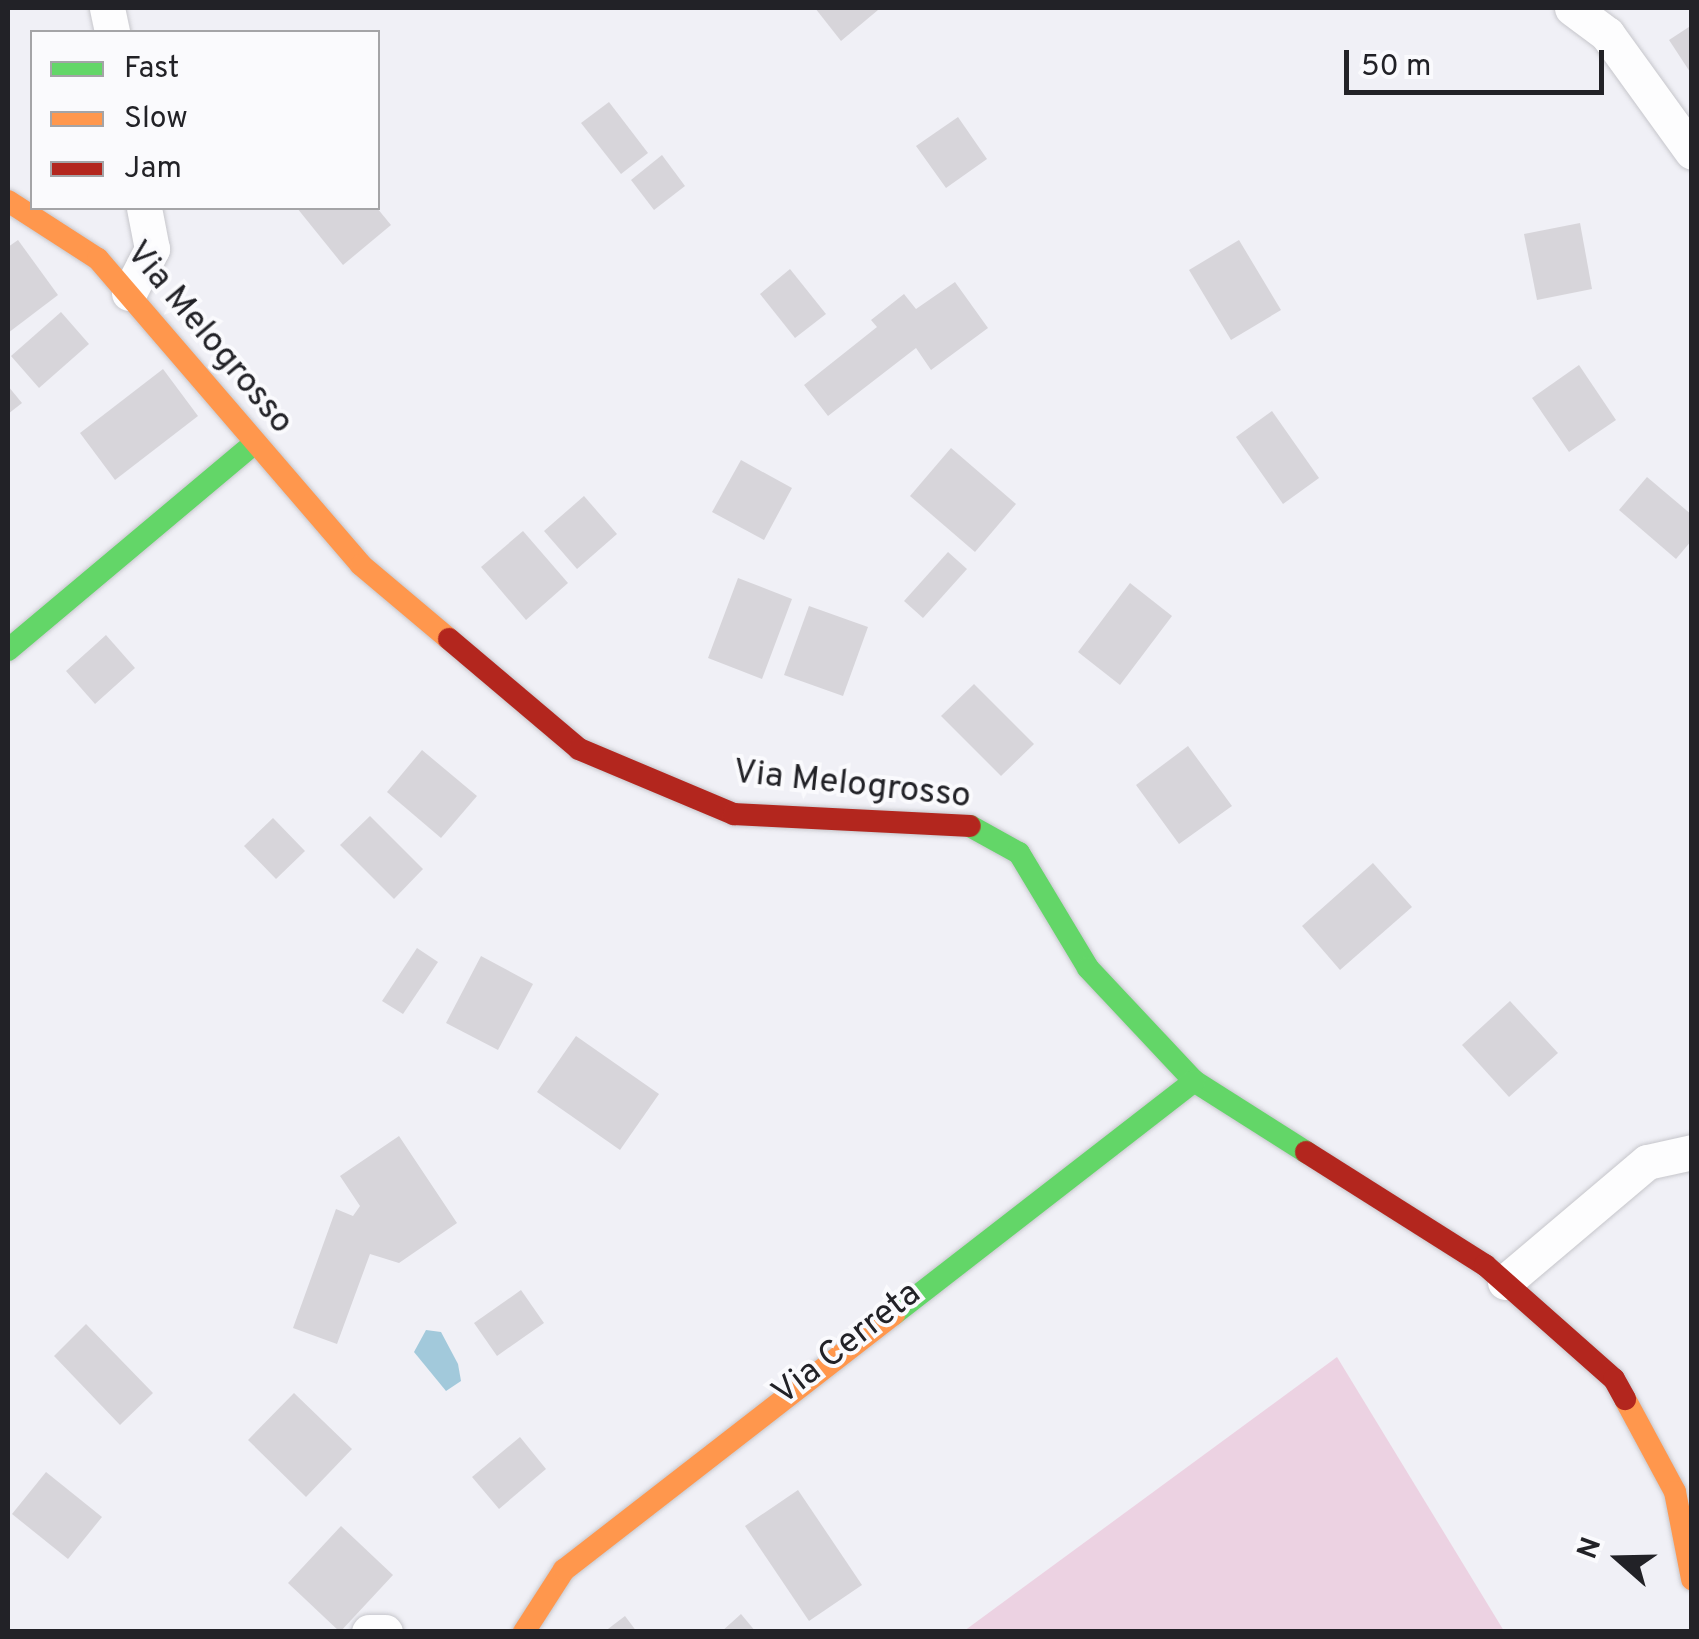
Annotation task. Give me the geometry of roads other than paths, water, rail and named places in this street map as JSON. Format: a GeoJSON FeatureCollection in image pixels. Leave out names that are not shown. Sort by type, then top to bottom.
{"type":"FeatureCollection","features":[{"type":"Feature","properties":{"kind":"street"},"geometry":{"type":"LineString","coordinates":[[1572,8],[1607,34],[1692,152]]}},
{"type":"Feature","properties":{"kind":"street","name":"Via Melogrosso"},"geometry":{"type":"LineString","coordinates":[[8,201],[98,260],[252,446],[361,564],[579,749],[734,814],[967,825],[1019,854],[1088,968],[1194,1080],[1505,1282],[1614,1379],[1675,1492],[1692,1578]]}},
{"type":"Feature","properties":{"kind":"street"},"geometry":{"type":"LineString","coordinates":[[129,293],[152,249],[144,210]]}},
{"type":"Feature","properties":{"kind":"street"},"geometry":{"type":"LineString","coordinates":[[13,637],[252,446]]}},
{"type":"Feature","properties":{"kind":"street","name":"Via Cerreta"},"geometry":{"type":"LineString","coordinates":[[524,1632],[564,1570],[1194,1080]]}},
{"type":"Feature","properties":{"kind":"street"},"geometry":{"type":"LineString","coordinates":[[1505,1282],[1648,1162],[1692,1152]]}},
{"type":"Feature","properties":{"kind":"street"},"geometry":{"type":"LineString","coordinates":[[369,1632],[386,1632]]}},
{"type":"Feature","properties":{"kind":"water"},"geometry":{"type":"Polygon","coordinates":[[[426,1330],[441,1332],[458,1364],[461,1381],[446,1391],[414,1352],[426,1330]]]}}]}
